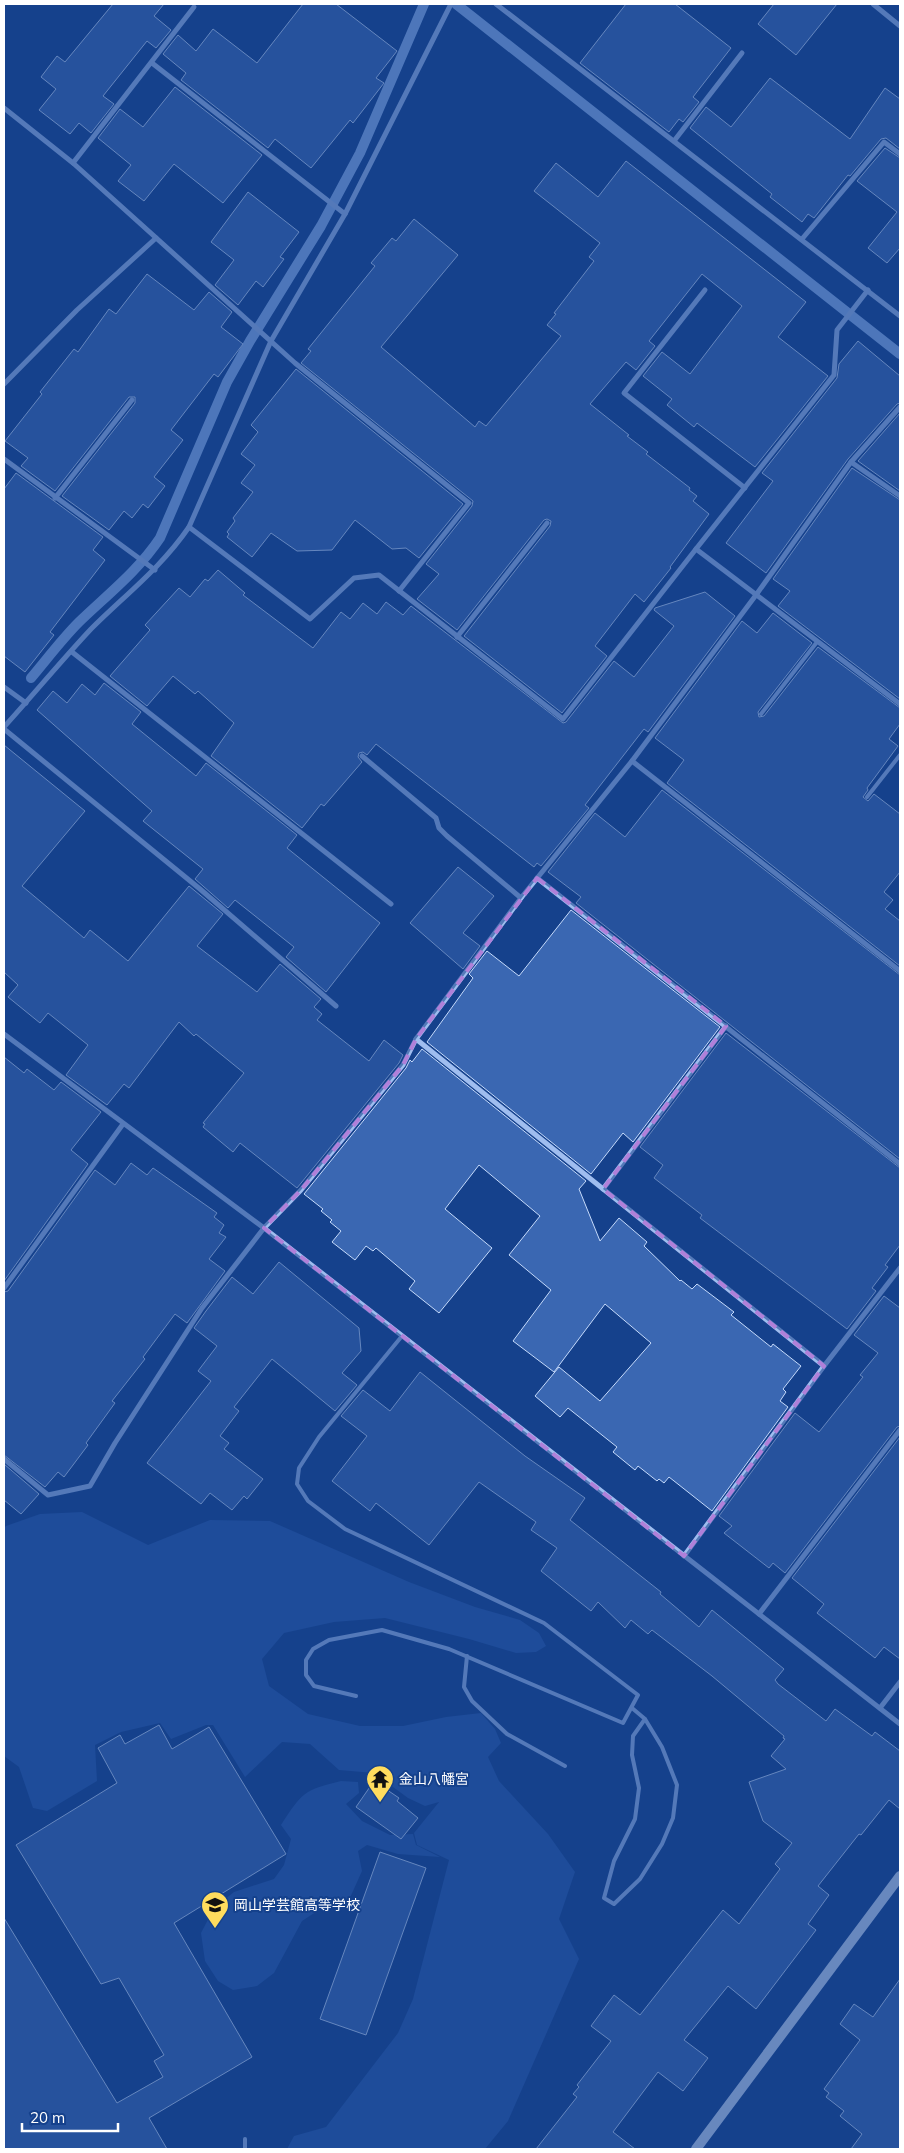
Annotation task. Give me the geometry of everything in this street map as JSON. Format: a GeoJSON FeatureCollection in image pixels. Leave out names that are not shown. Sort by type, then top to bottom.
{"type":"FeatureCollection","features":[{"type":"Feature","properties":{"kind":"street"},"geometry":{"type":"LineString","coordinates":[[496,4],[900,316]]}},
{"type":"Feature","properties":{"kind":"street"},"geometry":{"type":"LineString","coordinates":[[873,4],[900,26]]}},
{"type":"Feature","properties":{"kind":"street"},"geometry":{"type":"LineString","coordinates":[[336,1006],[192,883],[4,728],[91,630],[155,570],[173,550],[189,527],[271,341],[345,214],[450,5]]}},
{"type":"Feature","properties":{"kind":"street"},"geometry":{"type":"LineString","coordinates":[[73,163],[152,64],[194,7]]}},
{"type":"Feature","properties":{"kind":"street"},"geometry":{"type":"LineString","coordinates":[[674,141],[742,53]]}},
{"type":"Feature","properties":{"kind":"street"},"geometry":{"type":"LineString","coordinates":[[152,64],[345,214]]}},
{"type":"Feature","properties":{"kind":"street"},"geometry":{"type":"LineString","coordinates":[[4,108],[73,163],[271,341],[469,503],[399,591]]}},
{"type":"Feature","properties":{"kind":"street"},"geometry":{"type":"LineString","coordinates":[[802,239],[884,142],[900,154]]}},
{"type":"Feature","properties":{"kind":"street"},"geometry":{"type":"LineString","coordinates":[[4,384],[76,310],[156,238]]}},
{"type":"Feature","properties":{"kind":"street"},"geometry":{"type":"LineString","coordinates":[[705,290],[624,393],[745,488]]}},
{"type":"Feature","properties":{"kind":"street"},"geometry":{"type":"LineString","coordinates":[[189,527],[310,619],[354,578],[379,575],[563,719],[834,375],[836,330],[868,290]]}},
{"type":"Feature","properties":{"kind":"street"},"geometry":{"type":"LineString","coordinates":[[54,498],[132,400]]}},
{"type":"Feature","properties":{"kind":"street"},"geometry":{"type":"LineString","coordinates":[[4,1460],[48,1495],[90,1486],[115,1443],[202,1308],[264,1228],[301,1190],[403,1065],[416,1039],[521,898],[632,761],[756,595],[851,462],[900,407]]}},
{"type":"Feature","properties":{"kind":"street"},"geometry":{"type":"LineString","coordinates":[[4,459],[54,498],[155,570]]}},
{"type":"Feature","properties":{"kind":"street"},"geometry":{"type":"LineString","coordinates":[[851,462],[900,496]]}},
{"type":"Feature","properties":{"kind":"street"},"geometry":{"type":"LineString","coordinates":[[457,637],[547,523]]}},
{"type":"Feature","properties":{"kind":"street"},"geometry":{"type":"LineString","coordinates":[[696,549],[900,704]]}},
{"type":"Feature","properties":{"kind":"street"},"geometry":{"type":"LineString","coordinates":[[72,652],[391,904]]}},
{"type":"Feature","properties":{"kind":"street"},"geometry":{"type":"LineString","coordinates":[[4,687],[26,703]]}},
{"type":"Feature","properties":{"kind":"street"},"geometry":{"type":"LineString","coordinates":[[362,756],[436,818],[439,828],[447,836],[521,898]]}},
{"type":"Feature","properties":{"kind":"street"},"geometry":{"type":"LineString","coordinates":[[632,761],[900,971]]}},
{"type":"Feature","properties":{"kind":"street"},"geometry":{"type":"LineString","coordinates":[[538,878],[900,1164]]}},
{"type":"Feature","properties":{"kind":"street"},"geometry":{"type":"LineString","coordinates":[[603,1189],[726,1026]]}},
{"type":"Feature","properties":{"kind":"street"},"geometry":{"type":"LineString","coordinates":[[4,1034],[264,1228],[900,1724]]}},
{"type":"Feature","properties":{"kind":"street"},"geometry":{"type":"LineString","coordinates":[[416,1039],[824,1366]]}},
{"type":"Feature","properties":{"kind":"street"},"geometry":{"type":"LineString","coordinates":[[4,1288],[123,1124]]}},
{"type":"Feature","properties":{"kind":"street"},"geometry":{"type":"LineString","coordinates":[[684,1556],[824,1366],[900,1268]]}},
{"type":"Feature","properties":{"kind":"street"},"geometry":{"type":"LineString","coordinates":[[758,1614],[900,1430]]}},
{"type":"Feature","properties":{"kind":"street"},"geometry":{"type":"LineString","coordinates":[[880,1708],[900,1682]]}},
{"type":"Feature","properties":{"kind":"street"},"geometry":{"type":"LineString","coordinates":[[696,2149],[900,1876]]}},
{"type":"Feature","properties":{"kind":"lane"},"geometry":{"type":"LineString","coordinates":[[761,714],[818,642]]}},
{"type":"Feature","properties":{"kind":"lane"},"geometry":{"type":"LineString","coordinates":[[867,797],[900,754]]}},
{"type":"Feature","properties":{"kind":"lane"},"geometry":{"type":"LineString","coordinates":[[356,1696],[314,1686],[306,1674],[306,1660],[313,1649],[329,1640],[382,1630],[449,1649],[624,1723],[638,1695],[544,1622],[345,1529],[308,1501],[300,1490],[297,1484],[299,1468],[319,1437],[402,1336]]}},
{"type":"Feature","properties":{"kind":"lane"},"geometry":{"type":"LineString","coordinates":[[467,1656],[464,1687],[472,1701],[507,1734],[565,1766]]}},
{"type":"Feature","properties":{"kind":"lane"},"geometry":{"type":"LineString","coordinates":[[632,1708],[645,1718],[662,1747],[677,1785],[673,1818],[662,1844],[640,1879],[614,1904],[604,1898],[614,1860],[635,1819],[639,1788],[632,1755],[633,1736],[645,1718]]}},
{"type":"Feature","properties":{"kind":"lane"},"geometry":{"type":"LineString","coordinates":[[244,2138],[245,2149]]}},
{"type":"Feature","properties":{"kind":"highlighted area"},"geometry":{"type":"Polygon","coordinates":[[[537,878],[726,1026],[603,1189],[824,1366],[684,1556],[264,1228],[301,1190],[403,1065],[416,1039],[537,878]]]}},
{"type":"Feature","properties":{"kind":"shaded area"},"geometry":{"type":"Polygon","coordinates":[[[82,1512],[148,1545],[210,1520],[270,1521],[409,1582],[475,1607],[520,1620],[539,1633],[546,1646],[536,1652],[516,1653],[385,1618],[334,1622],[284,1633],[262,1659],[269,1686],[308,1714],[360,1726],[403,1726],[446,1717],[481,1713],[495,1729],[501,1743],[488,1757],[499,1781],[548,1834],[575,1872],[559,1919],[579,1959],[508,2121],[485,2149],[287,2149],[294,2136],[326,2127],[398,2033],[413,1999],[449,1860],[417,1845],[414,1833],[439,1802],[425,1806],[408,1798],[374,1773],[339,1770],[310,1744],[282,1742],[245,1777],[213,1725],[206,1725],[171,1739],[160,1723],[121,1732],[95,1745],[97,1781],[47,1811],[33,1808],[19,1767],[4,1756],[4,1528],[40,1514],[82,1512]]]}},
{"type":"Feature","properties":{"kind":"shaded area"},"geometry":{"type":"Polygon","coordinates":[[[341,1781],[358,1782],[359,1793],[346,1804],[362,1821],[390,1835],[413,1834],[416,1845],[440,1857],[398,1854],[367,1845],[358,1851],[362,1871],[349,1900],[322,1908],[302,1921],[274,1973],[257,1986],[233,1990],[218,1981],[205,1961],[201,1933],[214,1908],[234,1892],[274,1879],[284,1865],[291,1839],[281,1825],[299,1799],[311,1790],[341,1781]]]}},
{"type":"Feature","properties":{"kind":"building"},"geometry":{"type":"Polygon","coordinates":[[[113,4],[164,4],[154,16],[171,30],[156,48],[147,41],[103,96],[114,104],[91,133],[79,123],[70,134],[39,110],[56,89],[41,77],[57,56],[65,62],[113,4]]]}},
{"type":"Feature","properties":{"kind":"building"},"geometry":{"type":"Polygon","coordinates":[[[303,4],[336,4],[397,51],[376,78],[384,83],[353,123],[350,120],[311,168],[275,139],[268,148],[181,80],[186,73],[163,54],[178,35],[196,51],[213,29],[257,63],[303,4]]]}},
{"type":"Feature","properties":{"kind":"building"},"geometry":{"type":"Polygon","coordinates":[[[626,4],[675,4],[731,48],[693,97],[699,102],[683,122],[679,119],[669,132],[580,63],[626,4]]]}},
{"type":"Feature","properties":{"kind":"building"},"geometry":{"type":"Polygon","coordinates":[[[774,4],[837,4],[796,55],[758,24],[774,4]]]}},
{"type":"Feature","properties":{"kind":"building"},"geometry":{"type":"Polygon","coordinates":[[[770,78],[850,139],[885,88],[900,99],[900,149],[886,138],[881,139],[850,176],[848,175],[814,218],[808,214],[802,222],[770,197],[772,194],[690,128],[706,107],[731,127],[770,78]]]}},
{"type":"Feature","properties":{"kind":"building"},"geometry":{"type":"Polygon","coordinates":[[[175,87],[262,155],[223,203],[174,164],[144,201],[118,181],[131,165],[98,138],[120,109],[143,127],[175,87]]]}},
{"type":"Feature","properties":{"kind":"building"},"geometry":{"type":"Polygon","coordinates":[[[885,148],[900,158],[900,248],[887,263],[868,248],[897,212],[857,181],[885,148]]]}},
{"type":"Feature","properties":{"kind":"building"},"geometry":{"type":"Polygon","coordinates":[[[626,161],[806,302],[778,337],[828,376],[755,467],[697,423],[694,427],[667,405],[672,399],[643,376],[662,352],[690,374],[742,306],[702,274],[649,341],[655,346],[636,370],[626,362],[590,404],[629,435],[627,436],[648,452],[646,454],[690,488],[689,490],[697,496],[693,501],[709,514],[671,568],[644,602],[635,594],[595,646],[607,656],[562,713],[464,636],[550,526],[551,521],[544,520],[457,630],[417,599],[439,574],[426,564],[472,506],[473,501],[301,363],[311,351],[308,349],[375,266],[371,263],[392,238],[396,241],[414,219],[458,255],[381,347],[475,427],[479,421],[486,426],[561,336],[547,325],[594,261],[589,257],[600,243],[534,191],[556,163],[598,197],[626,161]]]}},
{"type":"Feature","properties":{"kind":"building"},"geometry":{"type":"Polygon","coordinates":[[[248,192],[299,232],[280,257],[284,259],[263,287],[256,281],[238,305],[215,285],[234,260],[211,242],[248,192]]]}},
{"type":"Feature","properties":{"kind":"building"},"geometry":{"type":"Polygon","coordinates":[[[147,274],[194,310],[209,292],[232,312],[221,327],[243,344],[218,377],[214,374],[171,430],[183,440],[154,477],[165,486],[148,508],[143,504],[132,518],[124,511],[109,530],[62,496],[135,403],[135,397],[129,397],[55,491],[21,466],[28,458],[5,441],[74,349],[78,352],[109,309],[116,314],[147,274]]]}},
{"type":"Feature","properties":{"kind":"building"},"geometry":{"type":"Polygon","coordinates":[[[858,341],[900,376],[900,403],[897,404],[848,459],[766,573],[726,543],[773,481],[762,473],[837,378],[839,364],[858,341]]]}},
{"type":"Feature","properties":{"kind":"building"},"geometry":{"type":"Polygon","coordinates":[[[296,369],[463,504],[419,558],[406,548],[392,549],[355,520],[332,550],[297,551],[271,533],[252,557],[227,537],[229,534],[227,532],[235,521],[233,518],[253,492],[241,483],[255,465],[241,454],[258,432],[251,425],[296,369]]]}},
{"type":"Feature","properties":{"kind":"building"},"geometry":{"type":"Polygon","coordinates":[[[900,413],[900,491],[858,461],[900,413]]]}},
{"type":"Feature","properties":{"kind":"building"},"geometry":{"type":"Polygon","coordinates":[[[852,468],[900,500],[900,699],[778,606],[790,591],[773,579],[852,468]]]}},
{"type":"Feature","properties":{"kind":"building"},"geometry":{"type":"Polygon","coordinates":[[[16,473],[103,537],[93,550],[105,560],[50,632],[54,635],[25,672],[4,656],[4,489],[16,473]]]}},
{"type":"Feature","properties":{"kind":"building"},"geometry":{"type":"Polygon","coordinates":[[[218,570],[245,593],[243,595],[313,648],[341,612],[350,619],[363,603],[377,614],[386,602],[403,615],[411,606],[563,723],[566,722],[614,661],[634,677],[674,626],[654,610],[655,608],[705,592],[735,616],[648,732],[644,729],[585,805],[589,808],[541,866],[537,863],[534,867],[376,744],[367,755],[363,752],[359,753],[358,757],[362,762],[324,806],[321,804],[302,828],[211,756],[234,723],[198,691],[195,694],[173,676],[147,706],[110,676],[150,630],[145,625],[179,588],[190,597],[205,579],[208,581],[218,570]]]}},
{"type":"Feature","properties":{"kind":"building"},"geometry":{"type":"Polygon","coordinates":[[[773,613],[812,643],[758,712],[759,717],[764,716],[818,647],[900,708],[900,724],[889,739],[898,746],[867,788],[868,790],[863,797],[868,801],[874,794],[900,814],[900,872],[884,892],[893,900],[885,909],[900,921],[900,966],[667,783],[684,760],[655,738],[742,621],[757,633],[773,613]]]}},
{"type":"Feature","properties":{"kind":"building"},"geometry":{"type":"Polygon","coordinates":[[[104,683],[141,712],[132,724],[196,776],[206,763],[297,835],[287,848],[380,923],[326,992],[286,957],[294,947],[235,900],[228,908],[195,879],[203,869],[143,821],[152,811],[37,710],[53,691],[67,703],[82,684],[95,695],[104,683]]]}},
{"type":"Feature","properties":{"kind":"building"},"geometry":{"type":"Polygon","coordinates":[[[4,745],[85,811],[22,886],[84,938],[90,930],[128,961],[189,886],[223,914],[197,946],[257,992],[280,964],[321,999],[314,1007],[322,1014],[317,1020],[369,1061],[384,1040],[403,1055],[399,1063],[297,1188],[240,1143],[233,1152],[203,1127],[205,1124],[203,1123],[244,1073],[196,1034],[194,1036],[179,1022],[129,1088],[124,1084],[107,1105],[66,1075],[88,1045],[48,1013],[40,1023],[8,997],[18,985],[4,972],[4,745]]]}},
{"type":"Feature","properties":{"kind":"building"},"geometry":{"type":"Polygon","coordinates":[[[662,790],[900,975],[900,1159],[576,903],[581,897],[548,872],[595,813],[625,837],[662,790]]]}},
{"type":"Feature","properties":{"kind":"building"},"geometry":{"type":"Polygon","coordinates":[[[458,867],[494,896],[463,933],[480,946],[463,969],[410,923],[458,867]]]}},
{"type":"Feature","properties":{"kind":"building"},"geometry":{"type":"Polygon","coordinates":[[[571,910],[720,1027],[633,1142],[623,1133],[591,1174],[427,1042],[473,978],[469,974],[487,951],[519,976],[571,910]]]}},
{"type":"Feature","properties":{"kind":"building"},"geometry":{"type":"Polygon","coordinates":[[[726,1033],[900,1168],[900,1245],[885,1265],[888,1267],[872,1288],[876,1291],[847,1329],[700,1218],[702,1215],[654,1178],[663,1165],[640,1147],[726,1033]]]}},
{"type":"Feature","properties":{"kind":"building"},"geometry":{"type":"Polygon","coordinates":[[[422,1049],[586,1181],[579,1189],[600,1241],[619,1218],[647,1242],[644,1246],[680,1281],[692,1289],[697,1284],[734,1312],[731,1315],[771,1347],[773,1344],[801,1366],[783,1389],[786,1392],[780,1401],[788,1407],[712,1511],[669,1477],[664,1483],[659,1479],[657,1481],[638,1466],[635,1470],[613,1452],[617,1447],[568,1408],[560,1417],[535,1396],[559,1367],[600,1401],[651,1343],[605,1304],[554,1372],[513,1341],[551,1290],[509,1255],[540,1216],[479,1165],[445,1209],[492,1248],[439,1313],[409,1289],[415,1281],[376,1248],[373,1251],[366,1246],[355,1260],[332,1242],[341,1231],[321,1211],[323,1209],[304,1194],[406,1068],[410,1060],[412,1062],[422,1049]]]}},
{"type":"Feature","properties":{"kind":"building"},"geometry":{"type":"Polygon","coordinates":[[[4,1057],[24,1073],[27,1069],[54,1090],[61,1082],[101,1112],[71,1150],[88,1164],[4,1281],[4,1057]]]}},
{"type":"Feature","properties":{"kind":"building"},"geometry":{"type":"Polygon","coordinates":[[[131,1163],[147,1175],[153,1168],[217,1213],[214,1217],[224,1225],[219,1233],[226,1237],[209,1259],[225,1271],[187,1323],[175,1314],[143,1357],[145,1359],[112,1401],[115,1403],[86,1443],[88,1445],[64,1477],[58,1472],[45,1487],[4,1455],[4,1292],[8,1291],[95,1170],[115,1185],[131,1163]]]}},
{"type":"Feature","properties":{"kind":"building"},"geometry":{"type":"Polygon","coordinates":[[[279,1262],[359,1328],[361,1351],[342,1373],[357,1385],[335,1411],[272,1359],[234,1407],[239,1411],[220,1436],[229,1443],[224,1449],[263,1479],[247,1499],[244,1496],[232,1510],[210,1493],[201,1504],[147,1463],[211,1381],[198,1371],[217,1346],[194,1328],[232,1277],[253,1294],[279,1262]]]}},
{"type":"Feature","properties":{"kind":"building"},"geometry":{"type":"Polygon","coordinates":[[[884,1296],[900,1308],[900,1426],[897,1427],[785,1573],[773,1563],[769,1568],[724,1533],[732,1526],[719,1516],[795,1413],[819,1432],[863,1377],[860,1375],[878,1353],[854,1335],[884,1296]]]}},
{"type":"Feature","properties":{"kind":"building"},"geometry":{"type":"Polygon","coordinates":[[[420,1372],[525,1456],[585,1498],[570,1520],[661,1592],[660,1594],[699,1627],[712,1610],[784,1669],[775,1680],[778,1684],[826,1721],[835,1709],[872,1736],[875,1732],[900,1751],[900,1809],[889,1800],[818,1886],[829,1895],[808,1924],[816,1930],[756,2009],[728,1986],[684,2040],[708,2058],[683,2091],[658,2072],[613,2132],[635,2149],[536,2149],[577,2097],[573,2094],[579,2087],[577,2085],[611,2041],[591,2026],[614,1995],[640,2015],[723,1910],[739,1924],[780,1869],[775,1864],[792,1843],[763,1821],[749,1782],[786,1769],[771,1756],[785,1739],[783,1738],[784,1736],[712,1676],[652,1630],[648,1634],[631,1620],[625,1628],[598,1602],[591,1611],[541,1571],[557,1548],[531,1530],[536,1522],[479,1482],[429,1545],[376,1503],[370,1511],[332,1481],[367,1436],[341,1416],[363,1390],[390,1411],[420,1372]]]}},
{"type":"Feature","properties":{"kind":"building"},"geometry":{"type":"Polygon","coordinates":[[[900,1437],[900,1659],[884,1647],[875,1658],[817,1613],[824,1604],[792,1578],[900,1437]]]}},
{"type":"Feature","properties":{"kind":"building"},"geometry":{"type":"Polygon","coordinates":[[[4,1464],[39,1494],[21,1514],[4,1500],[4,1464]]]}},
{"type":"Feature","properties":{"kind":"building"},"geometry":{"type":"Polygon","coordinates":[[[159,1725],[172,1749],[209,1727],[286,1854],[174,1923],[252,2057],[149,2118],[167,2149],[4,2149],[4,1918],[117,2103],[163,2077],[154,2061],[164,2055],[119,1978],[101,1984],[16,1845],[117,1783],[98,1748],[120,1735],[125,1744],[159,1725]]]}},
{"type":"Feature","properties":{"kind":"building","name":"金山八幡宮"},"geometry":{"type":"Polygon","coordinates":[[[374,1781],[399,1798],[397,1801],[418,1818],[401,1839],[356,1807],[374,1781]]]}},
{"type":"Feature","properties":{"kind":"building"},"geometry":{"type":"Polygon","coordinates":[[[380,1852],[426,1868],[366,2035],[320,2019],[380,1852]]]}},
{"type":"Feature","properties":{"kind":"building"},"geometry":{"type":"Polygon","coordinates":[[[900,1979],[900,2149],[851,2149],[862,2134],[840,2116],[844,2111],[826,2097],[829,2093],[824,2089],[860,2040],[840,2024],[854,2004],[873,2017],[900,1979]]]}},
{"type":"Feature","properties":{"kind":"waterway"},"geometry":{"type":"LineString","coordinates":[[31,678],[79,622],[132,572],[160,538],[227,382],[321,226],[360,153],[424,4]]}},
{"type":"Feature","properties":{"kind":"waterway"},"geometry":{"type":"LineString","coordinates":[[456,4],[900,354]]}},
{"type":"Feature","properties":{"kind":"place","name":"金山八幡宮"},"geometry":{"type":"Point","coordinates":[380,1803]}},
{"type":"Feature","properties":{"kind":"place","name":"岡山学芸館高等学校"},"geometry":{"type":"Point","coordinates":[215,1929]}}]}
